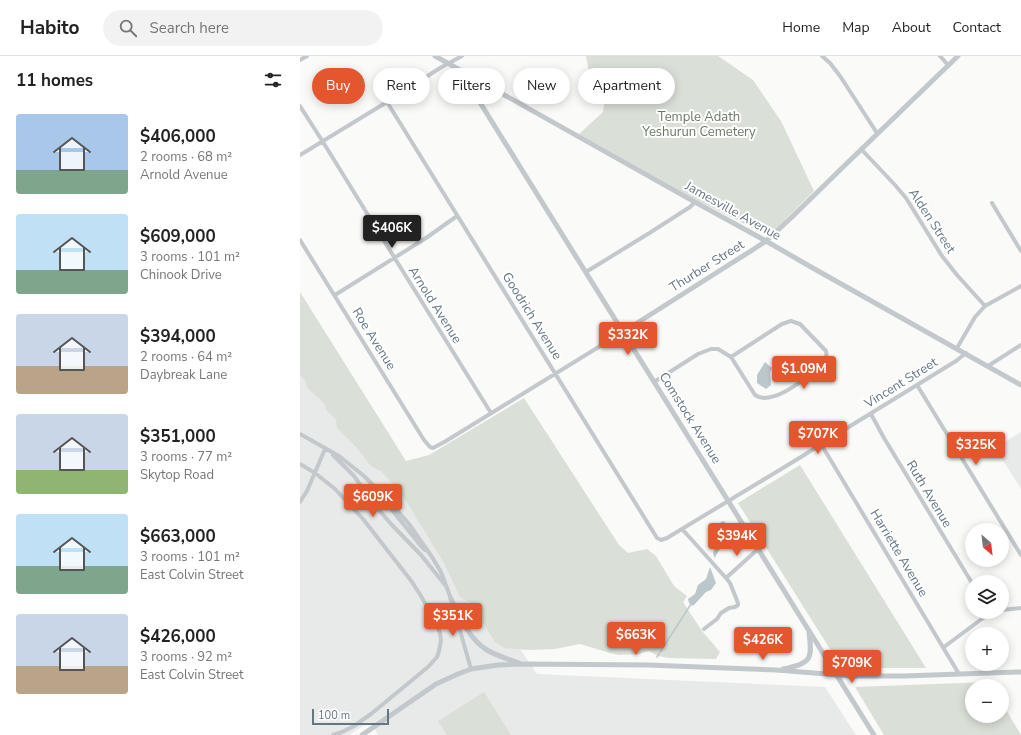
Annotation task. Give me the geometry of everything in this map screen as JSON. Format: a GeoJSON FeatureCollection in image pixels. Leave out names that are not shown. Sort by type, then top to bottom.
{"type":"FeatureCollection","features":[{"type":"Feature","properties":{"kind":"street"},"geometry":{"type":"LineString","coordinates":[[300,60],[307,56]]}},
{"type":"Feature","properties":{"kind":"street","name":"Jamesville Avenue"},"geometry":{"type":"LineString","coordinates":[[434,56],[454,68]]}},
{"type":"Feature","properties":{"kind":"street"},"geometry":{"type":"LineString","coordinates":[[430,74],[462,56]]}},
{"type":"Feature","properties":{"kind":"street"},"geometry":{"type":"LineString","coordinates":[[822,56],[830,63],[840,76],[877,133]]}},
{"type":"Feature","properties":{"kind":"street"},"geometry":{"type":"LineString","coordinates":[[940,56],[948,65]]}},
{"type":"Feature","properties":{"kind":"street","name":"Thurber Street"},"geometry":{"type":"LineString","coordinates":[[432,448],[446,441],[623,332],[716,272],[754,250],[792,217],[958,56]]}},
{"type":"Feature","properties":{"kind":"street","name":"Jamesville Avenue"},"geometry":{"type":"LineString","coordinates":[[505,96],[766,241],[1021,385]]}},
{"type":"Feature","properties":{"kind":"street"},"geometry":{"type":"LineString","coordinates":[[300,155],[384,104]]}},
{"type":"Feature","properties":{"kind":"street","name":"Goodrich Avenue"},"geometry":{"type":"LineString","coordinates":[[388,104],[657,538],[661,540]]}},
{"type":"Feature","properties":{"kind":"street","name":"Comstock Avenue"},"geometry":{"type":"LineString","coordinates":[[481,104],[874,735]]}},
{"type":"Feature","properties":{"kind":"street","name":"Arnold Avenue"},"geometry":{"type":"LineString","coordinates":[[300,106],[491,413]]}},
{"type":"Feature","properties":{"kind":"street","name":"Alden Street"},"geometry":{"type":"LineString","coordinates":[[861,149],[906,198],[942,256],[985,306]]}},
{"type":"Feature","properties":{"kind":"street"},"geometry":{"type":"LineString","coordinates":[[586,272],[690,207],[695,202]]}},
{"type":"Feature","properties":{"kind":"street"},"geometry":{"type":"LineString","coordinates":[[992,203],[1021,251]]}},
{"type":"Feature","properties":{"kind":"street"},"geometry":{"type":"LineString","coordinates":[[335,295],[426,238],[457,216]]}},
{"type":"Feature","properties":{"kind":"street","name":"Roe Avenue"},"geometry":{"type":"LineString","coordinates":[[300,240],[424,440],[432,448]]}},
{"type":"Feature","properties":{"kind":"street"},"geometry":{"type":"LineString","coordinates":[[957,348],[975,317],[985,306],[1021,286]]}},
{"type":"Feature","properties":{"kind":"street"},"geometry":{"type":"LineString","coordinates":[[654,382],[698,354],[712,349],[718,349],[731,357],[755,395],[759,398],[766,398],[780,394],[806,378],[823,363],[826,356],[826,351],[800,324],[791,321],[782,324],[731,357]]}},
{"type":"Feature","properties":{"kind":"street"},"geometry":{"type":"LineString","coordinates":[[988,366],[1021,345]]}},
{"type":"Feature","properties":{"kind":"street","name":"Vincent Street"},"geometry":{"type":"LineString","coordinates":[[661,540],[667,538],[801,457],[956,361],[966,353]]}},
{"type":"Feature","properties":{"kind":"street"},"geometry":{"type":"LineString","coordinates":[[917,385],[1021,555]]}},
{"type":"Feature","properties":{"kind":"street","name":"Ruth Avenue"},"geometry":{"type":"LineString","coordinates":[[870,414],[967,575]]}},
{"type":"Feature","properties":{"kind":"street"},"geometry":{"type":"LineString","coordinates":[[300,434],[338,456],[364,477],[409,524],[442,572],[471,669]]}},
{"type":"Feature","properties":{"kind":"street","name":"Harriette Avenue"},"geometry":{"type":"LineString","coordinates":[[821,444],[959,674]]}},
{"type":"Feature","properties":{"kind":"street"},"geometry":{"type":"LineString","coordinates":[[300,502],[307,491],[325,449]]}},
{"type":"Feature","properties":{"kind":"street"},"geometry":{"type":"LineString","coordinates":[[325,449],[337,458],[354,476],[373,503],[421,555],[447,588]]}},
{"type":"Feature","properties":{"kind":"street"},"geometry":{"type":"LineString","coordinates":[[300,464],[315,473],[335,489],[363,519],[412,582],[427,606],[440,633],[441,640],[440,651],[428,667],[371,714],[354,726],[333,735]]}},
{"type":"Feature","properties":{"kind":"street"},"geometry":{"type":"LineString","coordinates":[[373,503],[383,497]]}},
{"type":"Feature","properties":{"kind":"street"},"geometry":{"type":"LineString","coordinates":[[385,517],[394,509]]}},
{"type":"Feature","properties":{"kind":"street"},"geometry":{"type":"LineString","coordinates":[[682,529],[730,583],[738,603],[735,607],[729,608],[722,613],[704,629]]}},
{"type":"Feature","properties":{"kind":"street"},"geometry":{"type":"LineString","coordinates":[[726,578],[758,549]]}},
{"type":"Feature","properties":{"kind":"street"},"geometry":{"type":"LineString","coordinates":[[451,599],[467,629],[478,642],[486,649],[497,655],[524,664]]}},
{"type":"Feature","properties":{"kind":"street"},"geometry":{"type":"LineString","coordinates":[[1009,609],[1021,608]]}},
{"type":"Feature","properties":{"kind":"street"},"geometry":{"type":"LineString","coordinates":[[944,647],[982,619]]}},
{"type":"Feature","properties":{"kind":"street"},"geometry":{"type":"LineString","coordinates":[[776,670],[806,661],[810,655],[811,648],[809,630]]}},
{"type":"Feature","properties":{"kind":"street"},"geometry":{"type":"LineString","coordinates":[[362,735],[436,684],[471,669],[498,665],[648,665],[776,670],[852,676],[1021,672]]}},
{"type":"Feature","properties":{"kind":"shaded area"},"geometry":{"type":"Polygon","coordinates":[[[300,322],[537,674],[825,687],[856,735],[378,735],[370,722],[349,735],[300,735],[300,322]]]}},
{"type":"Feature","properties":{"kind":"shaded area"},"geometry":{"type":"Polygon","coordinates":[[[765,362],[772,368],[770,373],[771,385],[766,389],[757,383],[757,375],[765,362]]]}},
{"type":"Feature","properties":{"kind":"shaded area"},"geometry":{"type":"Polygon","coordinates":[[[1021,432],[1021,489],[995,448],[1021,432]]]}},
{"type":"Feature","properties":{"kind":"shaded area"},"geometry":{"type":"Polygon","coordinates":[[[723,521],[728,524],[736,538],[733,543],[723,544],[715,559],[713,553],[720,535],[718,526],[723,521]]]}},
{"type":"Feature","properties":{"kind":"shaded area"},"geometry":{"type":"Polygon","coordinates":[[[710,567],[716,583],[711,590],[706,592],[693,606],[689,603],[688,599],[695,594],[698,585],[706,579],[710,567]]]}},
{"type":"Feature","properties":{"kind":"green space","name":"Temple Adath Yeshurun Cemetery"},"geometry":{"type":"Polygon","coordinates":[[[586,56],[718,56],[753,80],[781,121],[814,191],[779,226],[766,235],[693,198],[579,134],[603,112],[604,104],[675,104],[675,68],[588,68],[586,56]]]}},
{"type":"Feature","properties":{"kind":"green space"},"geometry":{"type":"Polygon","coordinates":[[[300,292],[406,461],[429,455],[524,398],[619,545],[628,553],[647,549],[656,556],[674,586],[687,596],[683,602],[702,631],[720,652],[716,659],[669,658],[658,656],[649,651],[639,654],[619,655],[580,644],[555,649],[528,650],[505,648],[495,642],[469,602],[460,597],[444,563],[400,492],[382,472],[371,466],[356,447],[337,428],[336,419],[326,410],[325,405],[320,399],[308,389],[305,380],[300,375],[300,292]]]}},
{"type":"Feature","properties":{"kind":"green space"},"geometry":{"type":"Polygon","coordinates":[[[800,465],[926,668],[842,668],[738,503],[800,465]]]}},
{"type":"Feature","properties":{"kind":"green space"},"geometry":{"type":"Polygon","coordinates":[[[965,683],[965,723],[1009,723],[1009,715],[1021,735],[884,735],[855,687],[965,683]]]}},
{"type":"Feature","properties":{"kind":"green space"},"geometry":{"type":"Polygon","coordinates":[[[484,692],[511,735],[447,735],[438,721],[484,692]]]}},
{"type":"Feature","properties":{"kind":"waterway"},"geometry":{"type":"LineString","coordinates":[[657,657],[691,604]]}}]}
